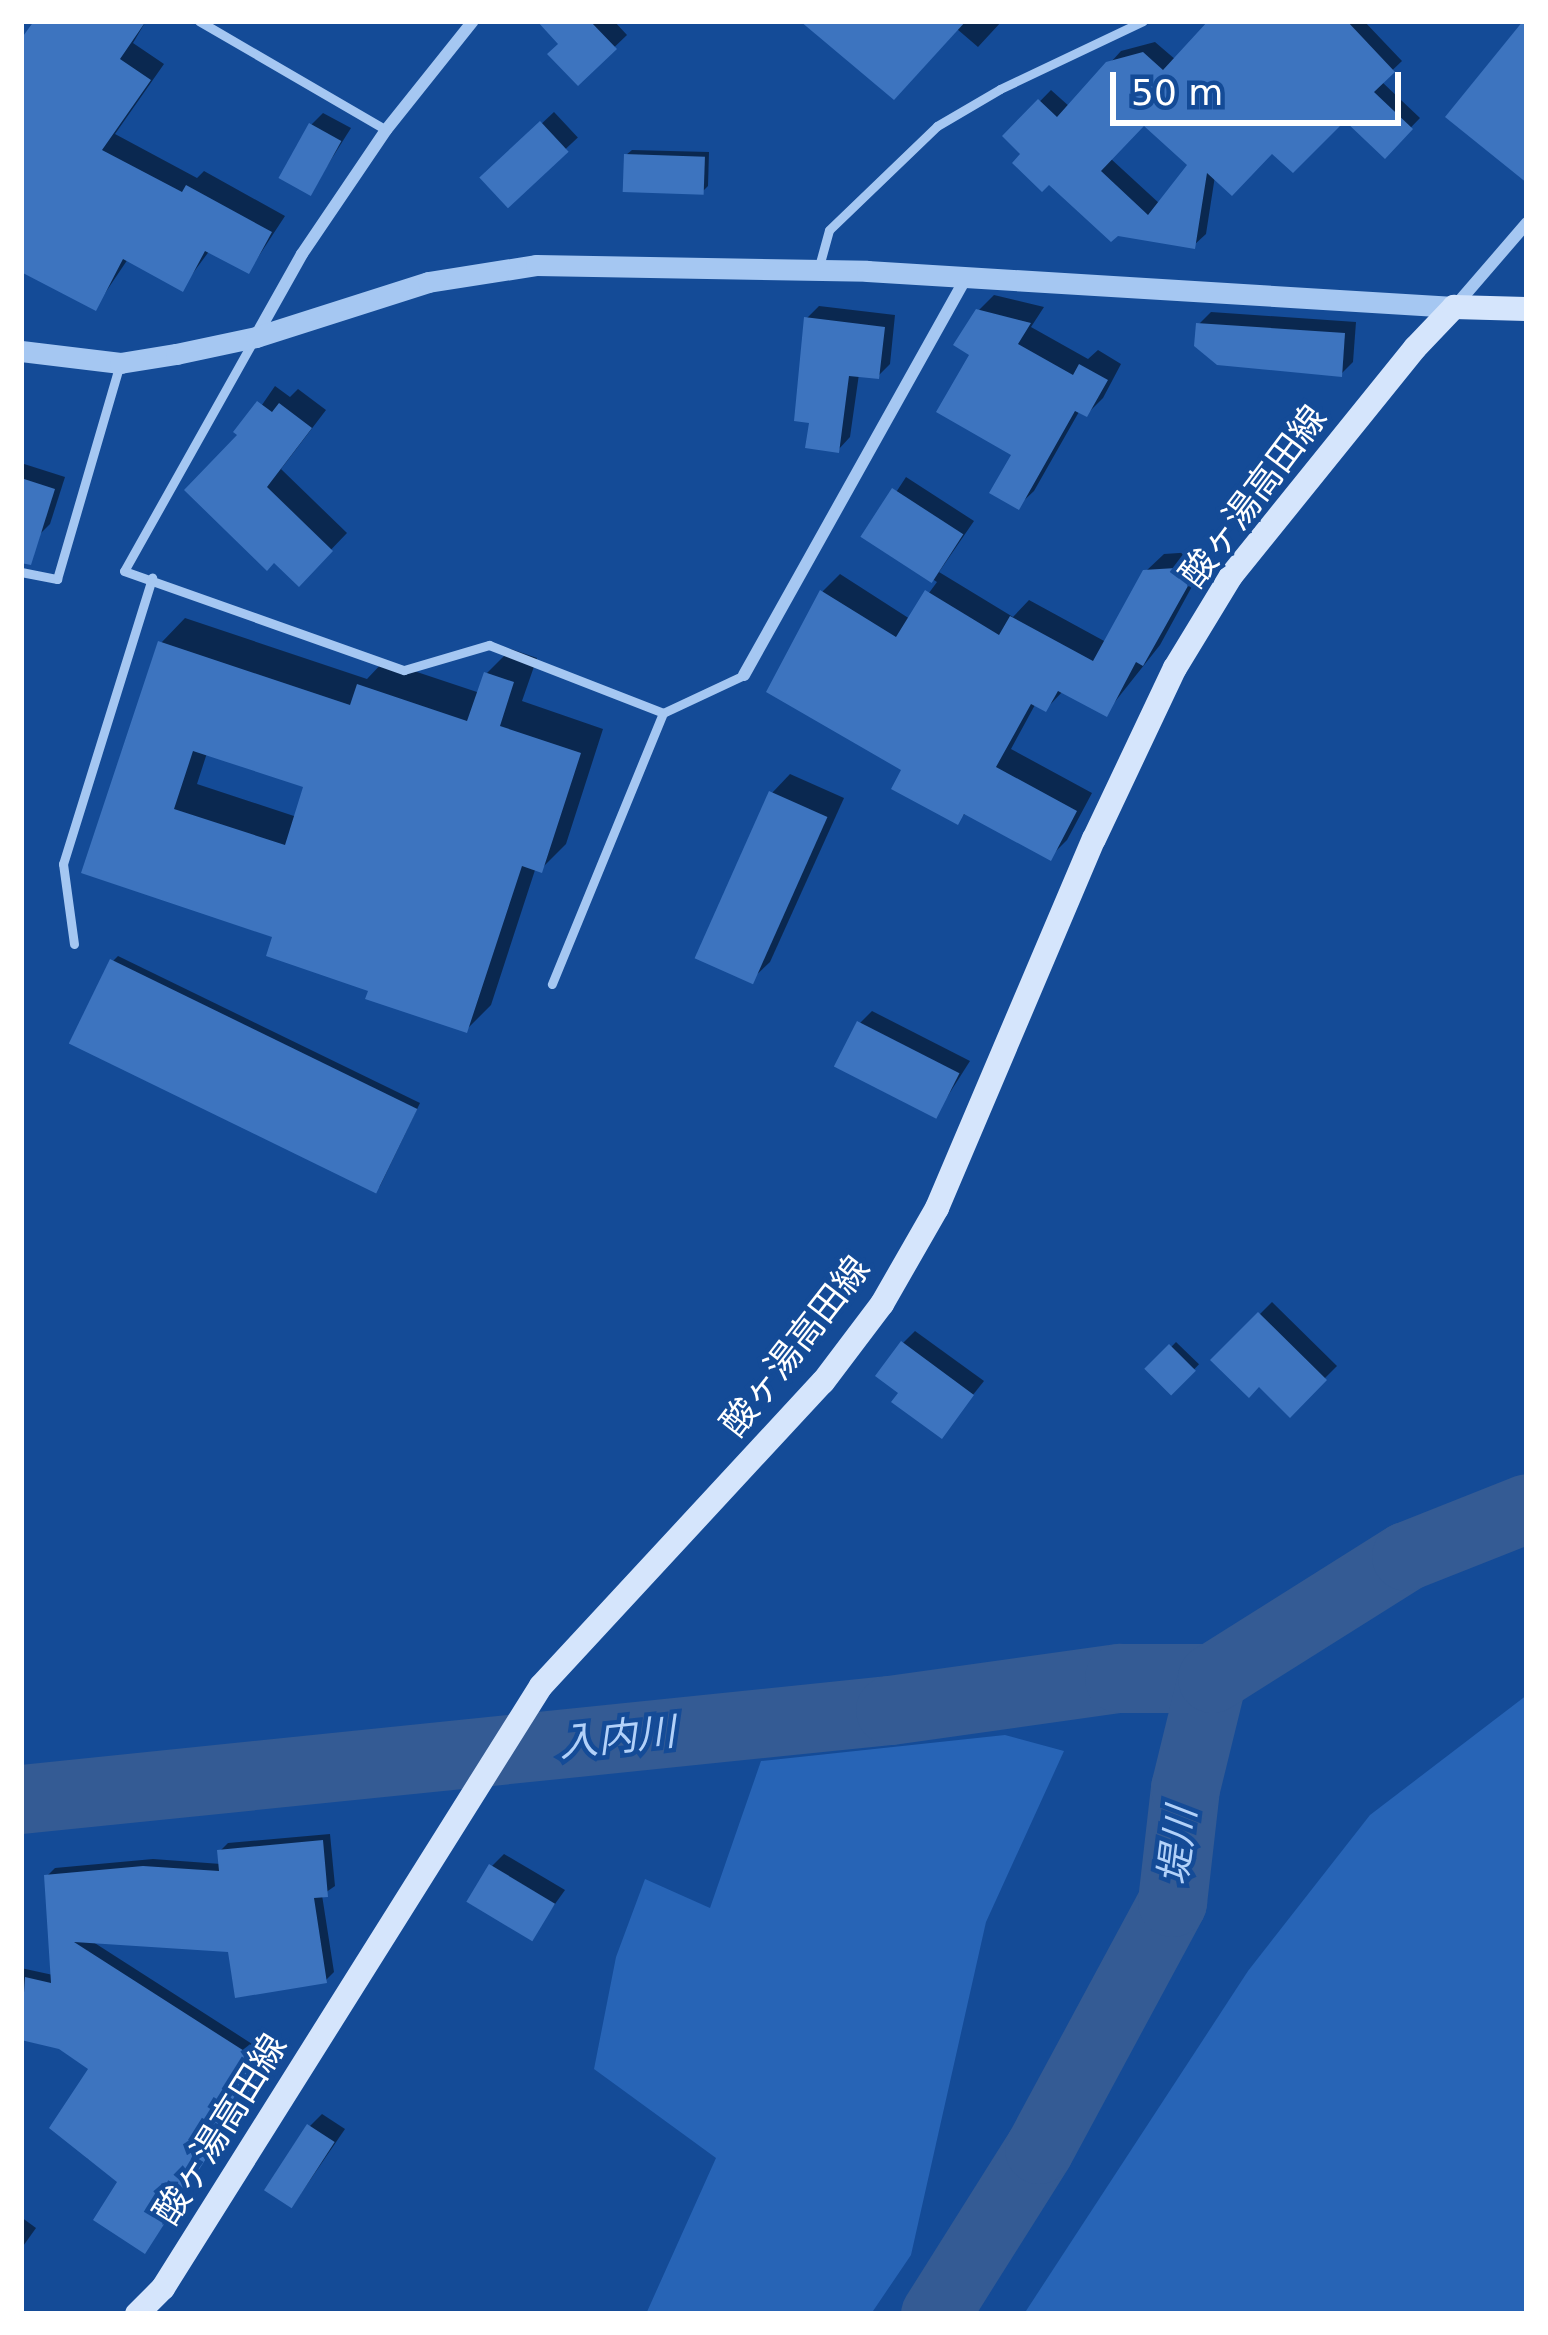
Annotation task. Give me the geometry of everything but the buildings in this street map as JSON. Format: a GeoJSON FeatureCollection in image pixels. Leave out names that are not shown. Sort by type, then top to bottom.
{"type":"FeatureCollection","features":[{"type":"Feature","properties":{"kind":"main road"},"geometry":{"type":"LineString","coordinates":[[1454,307],[1527,309]]}},
{"type":"Feature","properties":{"kind":"main road","name":"酸ヶ湯高田線"},"geometry":{"type":"LineString","coordinates":[[136,2314],[163,2288],[541,1685],[823,1382],[882,1304],[937,1208],[1094,839],[1175,668],[1231,576],[1274,520],[1454,307]]}},
{"type":"Feature","properties":{"kind":"street"},"geometry":{"type":"LineString","coordinates":[[256,338],[302,254],[386,130],[472,21]]}},
{"type":"Feature","properties":{"kind":"street"},"geometry":{"type":"LineString","coordinates":[[21,351],[120,363],[256,338],[428,283],[536,265],[818,270],[1454,307],[1527,223]]}},
{"type":"Feature","properties":{"kind":"street"},"geometry":{"type":"LineString","coordinates":[[745,674],[966,277]]}},
{"type":"Feature","properties":{"kind":"lane"},"geometry":{"type":"LineString","coordinates":[[200,21],[386,130]]}},
{"type":"Feature","properties":{"kind":"lane"},"geometry":{"type":"LineString","coordinates":[[818,270],[829,230],[938,126],[1000,89],[1143,21]]}},
{"type":"Feature","properties":{"kind":"lane"},"geometry":{"type":"LineString","coordinates":[[256,338],[124,572],[404,670],[490,645],[663,713]]}},
{"type":"Feature","properties":{"kind":"lane"},"geometry":{"type":"LineString","coordinates":[[21,572],[57,579],[120,363]]}},
{"type":"Feature","properties":{"kind":"lane"},"geometry":{"type":"LineString","coordinates":[[74,944],[63,864],[152,578]]}},
{"type":"Feature","properties":{"kind":"lane"},"geometry":{"type":"LineString","coordinates":[[552,984],[663,713],[745,674]]}},
{"type":"Feature","properties":{"kind":"shaded area"},"geometry":{"type":"Polygon","coordinates":[[[1527,1695],[1527,2313],[1024,2314],[1248,1971],[1370,1815],[1527,1695]]]}},
{"type":"Feature","properties":{"kind":"shaded area"},"geometry":{"type":"Polygon","coordinates":[[[1005,1735],[1064,1751],[986,1922],[911,2255],[871,2314],[646,2314],[716,2158],[594,2069],[616,1957],[645,1879],[710,1908],[761,1761],[1005,1735]]]}},
{"type":"Feature","properties":{"kind":"waterway","name":"堤川"},"geometry":{"type":"LineString","coordinates":[[935,2314],[1039,2149],[1172,1902],[1185,1788],[1212,1678],[1406,1556],[1527,1508]]}},
{"type":"Feature","properties":{"kind":"waterway","name":"入内川"},"geometry":{"type":"LineString","coordinates":[[21,1799],[890,1710],[1119,1678],[1212,1678]]}}]}
